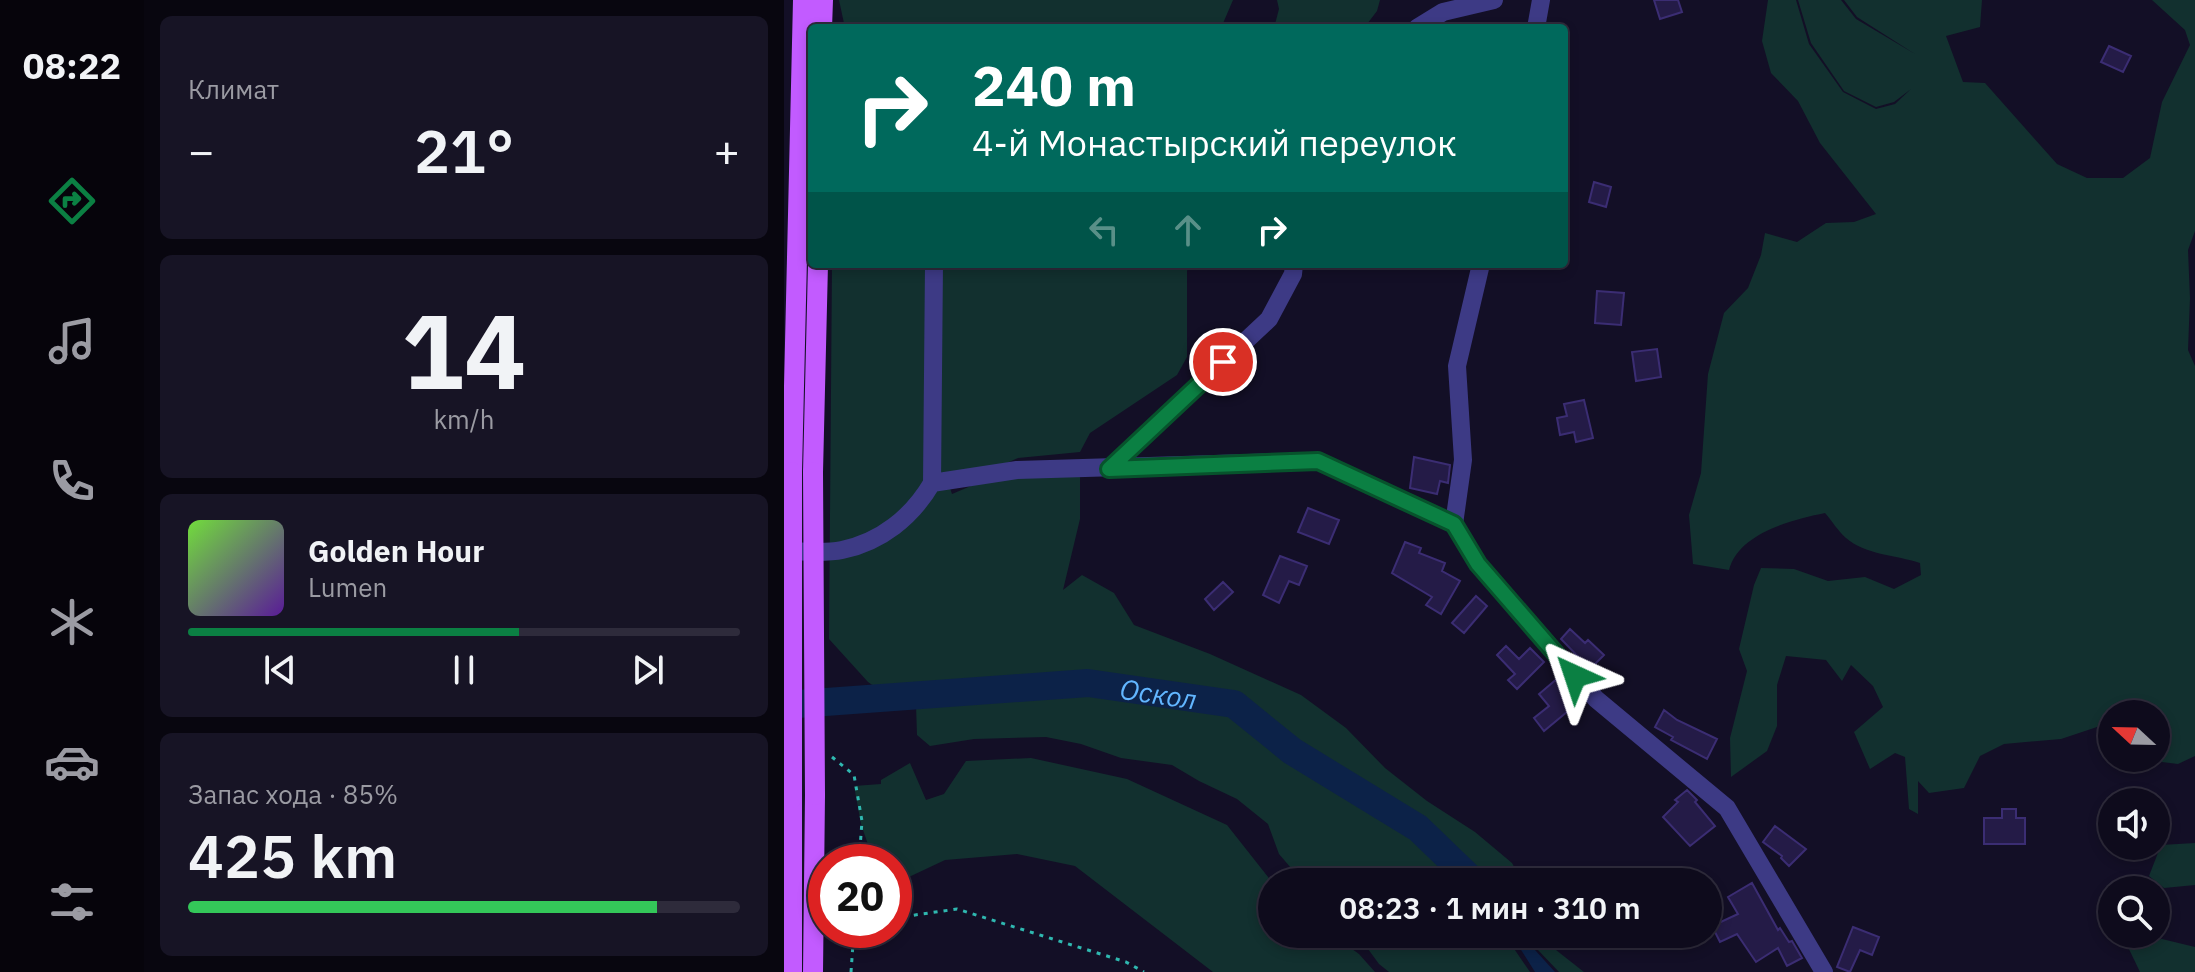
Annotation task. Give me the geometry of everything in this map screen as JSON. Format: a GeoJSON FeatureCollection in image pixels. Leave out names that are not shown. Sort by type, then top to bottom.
{"type":"FeatureCollection","features":[{"type":"Feature","properties":{"kind":"main road"},"geometry":{"type":"LineString","coordinates":[[792,972],[792,798],[803,472],[803,0]]}},
{"type":"Feature","properties":{"kind":"main road"},"geometry":{"type":"LineString","coordinates":[[822,24],[823,0]]}},
{"type":"Feature","properties":{"kind":"main road"},"geometry":{"type":"LineString","coordinates":[[813,972],[815,795],[803,472],[818,268]]}},
{"type":"Feature","properties":{"kind":"lane"},"geometry":{"type":"LineString","coordinates":[[1424,24],[1443,12],[1494,0]]}},
{"type":"Feature","properties":{"kind":"lane"},"geometry":{"type":"LineString","coordinates":[[1537,24],[1541,0]]}},
{"type":"Feature","properties":{"kind":"lane"},"geometry":{"type":"LineString","coordinates":[[784,551],[840,551],[877,539],[917,508],[932,483],[934,268]]}},
{"type":"Feature","properties":{"kind":"lane"},"geometry":{"type":"LineString","coordinates":[[1109,469],[1269,319],[1294,268]]}},
{"type":"Feature","properties":{"kind":"lane"},"geometry":{"type":"LineString","coordinates":[[1454,524],[1463,460],[1457,366],[1480,268]]}},
{"type":"Feature","properties":{"kind":"lane"},"geometry":{"type":"LineString","coordinates":[[932,483],[1017,470],[1318,461],[1454,524],[1478,564],[1596,699],[1727,808],[1824,972]]}},
{"type":"Feature","properties":{"kind":"path"},"geometry":{"type":"LineString","coordinates":[[829,755],[854,775],[862,821],[860,844]]}},
{"type":"Feature","properties":{"kind":"path"},"geometry":{"type":"LineString","coordinates":[[912,915],[957,909],[1126,962],[1144,972]]}},
{"type":"Feature","properties":{"kind":"path"},"geometry":{"type":"LineString","coordinates":[[851,972],[853,948]]}},
{"type":"Feature","properties":{"kind":"green space"},"geometry":{"type":"Polygon","coordinates":[[[839,0],[1233,0],[1223,24],[844,24],[839,0]]]}},
{"type":"Feature","properties":{"kind":"green space"},"geometry":{"type":"Polygon","coordinates":[[[1277,0],[1380,0],[1377,11],[1367,24],[1275,24],[1279,9],[1277,0]]]}},
{"type":"Feature","properties":{"kind":"green space"},"geometry":{"type":"Polygon","coordinates":[[[1768,0],[1796,0],[1809,44],[1843,92],[1876,109],[1895,104],[1911,89],[1894,102],[1876,107],[1844,91],[1811,43],[1798,0],[1841,0],[1856,19],[1915,54],[1857,17],[1844,0],[1982,0],[1980,27],[1946,36],[1963,82],[1985,83],[2057,164],[2087,178],[2123,178],[2150,158],[2162,102],[2190,45],[2185,30],[2152,0],[2195,0],[2195,231],[2188,250],[2188,350],[2195,366],[2195,756],[2178,764],[2170,763],[2170,700],[2098,700],[2098,727],[2061,739],[2004,744],[1980,756],[1964,788],[1929,793],[1918,781],[1918,814],[1909,809],[1905,757],[1895,753],[1870,769],[1854,732],[1883,707],[1873,686],[1851,665],[1842,681],[1826,660],[1786,656],[1777,685],[1777,726],[1767,751],[1731,777],[1730,738],[1747,671],[1739,649],[1761,568],[1794,569],[1828,581],[1865,577],[1894,589],[1921,575],[1920,563],[1854,544],[1825,513],[1768,530],[1743,546],[1729,570],[1693,564],[1689,515],[1701,473],[1708,374],[1724,313],[1748,288],[1761,255],[1765,233],[1797,242],[1826,223],[1854,222],[1876,214],[1820,143],[1798,101],[1771,73],[1762,41],[1768,0]]]}},
{"type":"Feature","properties":{"kind":"green space"},"geometry":{"type":"Polygon","coordinates":[[[832,268],[1188,268],[1187,357],[1177,375],[1090,433],[1080,452],[1018,458],[950,488],[952,494],[1018,466],[1080,464],[1080,519],[1063,590],[1082,575],[1114,593],[1134,625],[1210,654],[1301,695],[1346,728],[1385,768],[1427,801],[1475,832],[1515,868],[1478,868],[1421,824],[1296,746],[1235,699],[1089,678],[885,694],[868,682],[829,639],[832,268]]]}},
{"type":"Feature","properties":{"kind":"green space"},"geometry":{"type":"Polygon","coordinates":[[[1098,693],[1231,712],[1284,755],[1401,826],[1445,868],[1291,868],[1279,854],[1268,824],[1237,799],[1172,765],[1121,758],[1081,744],[1046,737],[974,739],[930,746],[917,735],[916,705],[1098,693]]]}},
{"type":"Feature","properties":{"kind":"green space"},"geometry":{"type":"Polygon","coordinates":[[[1031,758],[1127,779],[1227,825],[1261,868],[1258,868],[1258,948],[1351,948],[1375,972],[1213,972],[1075,866],[1017,854],[945,860],[912,876],[912,844],[868,844],[854,786],[881,784],[881,780],[910,763],[926,800],[944,794],[966,761],[1031,758]]]}},
{"type":"Feature","properties":{"kind":"green space"},"geometry":{"type":"Polygon","coordinates":[[[2195,843],[2195,885],[2170,887],[2170,876],[2149,876],[2155,860],[2170,860],[2170,844],[2195,843]]]}},
{"type":"Feature","properties":{"kind":"green space"},"geometry":{"type":"Polygon","coordinates":[[[2170,941],[2195,947],[2195,972],[2140,972],[2128,948],[2170,948],[2170,941]]]}},
{"type":"Feature","properties":{"kind":"green space"},"geometry":{"type":"Polygon","coordinates":[[[1367,948],[1514,948],[1530,972],[1389,972],[1367,948]]]}},
{"type":"Feature","properties":{"kind":"green space"},"geometry":{"type":"Polygon","coordinates":[[[1553,948],[1584,972],[1559,972],[1538,950],[1553,948]]]}},
{"type":"Feature","properties":{"kind":"water"},"geometry":{"type":"Polygon","coordinates":[[[1427,838],[1474,868],[1453,868],[1427,838]]]}},
{"type":"Feature","properties":{"kind":"water"},"geometry":{"type":"Polygon","coordinates":[[[1520,948],[1535,948],[1555,972],[1535,972],[1520,948]]]}},
{"type":"Feature","properties":{"kind":"building"},"geometry":{"type":"Polygon","coordinates":[[[1654,0],[1678,0],[1682,12],[1660,19],[1654,0]]]}},
{"type":"Feature","properties":{"kind":"building"},"geometry":{"type":"Polygon","coordinates":[[[2109,46],[2131,56],[2123,72],[2101,62],[2109,46]]]}},
{"type":"Feature","properties":{"kind":"building"},"geometry":{"type":"Polygon","coordinates":[[[1594,182],[1611,187],[1606,207],[1589,202],[1594,182]]]}},
{"type":"Feature","properties":{"kind":"building"},"geometry":{"type":"Polygon","coordinates":[[[1597,291],[1624,293],[1621,325],[1595,323],[1597,291]]]}},
{"type":"Feature","properties":{"kind":"building"},"geometry":{"type":"Polygon","coordinates":[[[1657,349],[1661,377],[1636,381],[1632,352],[1657,349]]]}},
{"type":"Feature","properties":{"kind":"building"},"geometry":{"type":"Polygon","coordinates":[[[1584,400],[1593,438],[1576,442],[1574,432],[1560,435],[1557,418],[1567,416],[1564,404],[1584,400]]]}},
{"type":"Feature","properties":{"kind":"building"},"geometry":{"type":"Polygon","coordinates":[[[1414,457],[1450,465],[1448,483],[1440,481],[1437,494],[1410,488],[1414,457]]]}},
{"type":"Feature","properties":{"kind":"building"},"geometry":{"type":"Polygon","coordinates":[[[1308,508],[1339,520],[1329,544],[1298,532],[1308,508]]]}},
{"type":"Feature","properties":{"kind":"building"},"geometry":{"type":"Polygon","coordinates":[[[1405,542],[1421,548],[1419,553],[1445,563],[1442,571],[1460,581],[1441,614],[1426,605],[1432,597],[1392,573],[1405,542]]]}},
{"type":"Feature","properties":{"kind":"building"},"geometry":{"type":"Polygon","coordinates":[[[1280,556],[1307,566],[1299,585],[1289,581],[1279,603],[1263,595],[1280,556]]]}},
{"type":"Feature","properties":{"kind":"building"},"geometry":{"type":"Polygon","coordinates":[[[1223,582],[1233,592],[1214,610],[1205,599],[1223,582]]]}},
{"type":"Feature","properties":{"kind":"building"},"geometry":{"type":"Polygon","coordinates":[[[1476,596],[1487,606],[1464,633],[1452,623],[1476,596]]]}},
{"type":"Feature","properties":{"kind":"building"},"geometry":{"type":"Polygon","coordinates":[[[1570,629],[1604,655],[1590,669],[1561,639],[1570,629]]]}},
{"type":"Feature","properties":{"kind":"building"},"geometry":{"type":"Polygon","coordinates":[[[1506,646],[1519,659],[1530,648],[1544,662],[1517,689],[1508,680],[1515,674],[1497,655],[1506,646]]]}},
{"type":"Feature","properties":{"kind":"building"},"geometry":{"type":"Polygon","coordinates":[[[1558,678],[1579,702],[1544,731],[1534,718],[1549,706],[1539,694],[1558,678]]]}},
{"type":"Feature","properties":{"kind":"building"},"geometry":{"type":"Polygon","coordinates":[[[1664,710],[1677,720],[1717,739],[1707,759],[1671,740],[1673,737],[1655,727],[1664,710]]]}},
{"type":"Feature","properties":{"kind":"building"},"geometry":{"type":"Polygon","coordinates":[[[1687,790],[1715,826],[1690,846],[1663,817],[1687,790]]]}},
{"type":"Feature","properties":{"kind":"building"},"geometry":{"type":"Polygon","coordinates":[[[2002,809],[2016,809],[2016,818],[2025,818],[2025,844],[1984,844],[1984,818],[2002,818],[2002,809]]]}},
{"type":"Feature","properties":{"kind":"building"},"geometry":{"type":"Polygon","coordinates":[[[1775,826],[1806,849],[1789,866],[1782,856],[1763,842],[1775,826]]]}},
{"type":"Feature","properties":{"kind":"building"},"geometry":{"type":"Polygon","coordinates":[[[1752,883],[1778,930],[1780,928],[1789,942],[1792,941],[1802,958],[1787,966],[1778,948],[1756,962],[1737,934],[1722,941],[1722,921],[1738,914],[1728,897],[1752,883]]]}},
{"type":"Feature","properties":{"kind":"building"},"geometry":{"type":"Polygon","coordinates":[[[1853,927],[1879,937],[1872,955],[1860,950],[1850,972],[1837,967],[1853,927]]]}},
{"type":"Feature","properties":{"kind":"waterway","name":"Оскол"},"geometry":{"type":"LineString","coordinates":[[784,705],[1088,683],[1234,704],[1292,751],[1418,828],[1459,868]]}},
{"type":"Feature","properties":{"kind":"route"},"geometry":{"type":"LineString","coordinates":[[1223,362],[1109,469],[1318,461],[1454,524],[1478,564],[1575,676]]}}]}
